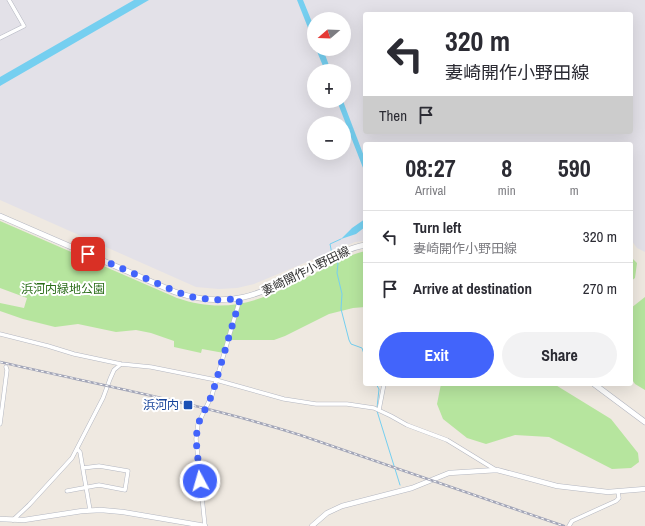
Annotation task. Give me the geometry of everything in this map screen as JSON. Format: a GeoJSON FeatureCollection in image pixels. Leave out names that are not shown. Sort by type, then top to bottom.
{"type":"FeatureCollection","features":[{"type":"Feature","properties":{"kind":"main road","name":"妻崎開作小野田線"},"geometry":{"type":"LineString","coordinates":[[0,216],[175,292],[205,300],[240,299],[265,291],[338,254],[363,245]]}},
{"type":"Feature","properties":{"kind":"main road"},"geometry":{"type":"LineString","coordinates":[[599,386],[645,422]]}},
{"type":"Feature","properties":{"kind":"street"},"geometry":{"type":"LineString","coordinates":[[0,38],[24,26],[9,0]]}},
{"type":"Feature","properties":{"kind":"street"},"geometry":{"type":"LineString","coordinates":[[0,519],[36,519],[90,510],[123,512],[205,526],[196,439],[198,424],[212,395],[240,299]]}},
{"type":"Feature","properties":{"kind":"street"},"geometry":{"type":"LineString","coordinates":[[0,334],[74,354],[121,364],[151,367],[216,380],[299,401],[316,404],[374,408],[407,425],[447,440],[497,470],[557,486],[608,492],[645,489]]}},
{"type":"Feature","properties":{"kind":"street"},"geometry":{"type":"LineString","coordinates":[[13,520],[64,468],[77,449],[81,438],[103,398],[114,370],[121,364]]}},
{"type":"Feature","properties":{"kind":"street"},"geometry":{"type":"LineString","coordinates":[[0,424],[7,370],[6,367]]}},
{"type":"Feature","properties":{"kind":"street"},"geometry":{"type":"LineString","coordinates":[[379,410],[384,386]]}},
{"type":"Feature","properties":{"kind":"street"},"geometry":{"type":"LineString","coordinates":[[77,449],[80,452],[90,510]]}},
{"type":"Feature","properties":{"kind":"street"},"geometry":{"type":"LineString","coordinates":[[67,491],[98,485],[125,490],[128,471],[99,466],[83,468]]}},
{"type":"Feature","properties":{"kind":"street"},"geometry":{"type":"LineString","coordinates":[[312,526],[334,509],[412,488],[442,475],[450,473],[497,470]]}},
{"type":"Feature","properties":{"kind":"street"},"geometry":{"type":"LineString","coordinates":[[569,526],[572,521],[616,501],[619,498],[618,492]]}},
{"type":"Feature","properties":{"kind":"shaded area"},"geometry":{"type":"Polygon","coordinates":[[[0,0],[645,0],[645,252],[637,248],[633,243],[633,142],[363,142],[363,241],[355,242],[254,284],[237,288],[219,289],[196,287],[0,200],[0,0]]]}},
{"type":"Feature","properties":{"kind":"green space","name":"浜河内緑地公園"},"geometry":{"type":"Polygon","coordinates":[[[0,221],[177,298],[197,303],[216,305],[233,305],[250,302],[282,289],[341,260],[363,252],[363,307],[329,314],[274,340],[229,340],[224,353],[202,349],[201,353],[174,347],[174,341],[151,333],[136,330],[116,332],[78,324],[55,327],[23,319],[0,311],[0,303],[24,308],[27,298],[0,288],[0,221]]]}},
{"type":"Feature","properties":{"kind":"green space"},"geometry":{"type":"Polygon","coordinates":[[[633,259],[637,263],[635,278],[633,280],[633,259]]]}},
{"type":"Feature","properties":{"kind":"green space"},"geometry":{"type":"Polygon","coordinates":[[[645,297],[645,390],[633,381],[633,306],[645,297]]]}},
{"type":"Feature","properties":{"kind":"green space"},"geometry":{"type":"Polygon","coordinates":[[[441,386],[557,386],[611,419],[638,453],[639,462],[631,468],[612,469],[549,437],[515,435],[486,444],[467,438],[443,419],[437,404],[441,386]]]}},
{"type":"Feature","properties":{"kind":"water"},"geometry":{"type":"Polygon","coordinates":[[[134,0],[149,0],[0,86],[0,77],[134,0]]]}},
{"type":"Feature","properties":{"kind":"water"},"geometry":{"type":"Polygon","coordinates":[[[297,0],[303,0],[308,12],[307,25],[297,0]]]}},
{"type":"Feature","properties":{"kind":"water"},"geometry":{"type":"Polygon","coordinates":[[[319,56],[326,56],[328,64],[322,64],[319,56]]]}},
{"type":"Feature","properties":{"kind":"water"},"geometry":{"type":"Polygon","coordinates":[[[340,108],[346,108],[349,116],[343,116],[340,108]]]}},
{"type":"Feature","properties":{"kind":"water"},"geometry":{"type":"Polygon","coordinates":[[[351,122],[363,154],[363,168],[351,137],[351,122]]]}},
{"type":"Feature","properties":{"kind":"water"},"geometry":{"type":"Polygon","coordinates":[[[363,220],[363,229],[356,234],[341,239],[352,228],[363,220]]]}},
{"type":"Feature","properties":{"kind":"waterway"},"geometry":{"type":"LineString","coordinates":[[332,254],[330,244],[341,239]]}},
{"type":"Feature","properties":{"kind":"waterway"},"geometry":{"type":"LineString","coordinates":[[334,259],[338,263],[337,273],[342,294],[341,309],[349,340],[351,344],[362,348],[363,351]]}},
{"type":"Feature","properties":{"kind":"waterway"},"geometry":{"type":"LineString","coordinates":[[377,386],[379,389],[377,408]]}},
{"type":"Feature","properties":{"kind":"waterway"},"geometry":{"type":"LineString","coordinates":[[377,411],[400,485]]}},
{"type":"Feature","properties":{"kind":"railway"},"geometry":{"type":"LineString","coordinates":[[0,362],[188,404],[263,424],[300,435],[564,526]]}},
{"type":"Feature","properties":{"kind":"place","name":"浜河内"},"geometry":{"type":"Point","coordinates":[188,405]}},
{"type":"Feature","properties":{"kind":"route"},"geometry":{"type":"LineString","coordinates":[[88,254],[187,296],[205,300],[240,299],[212,395],[198,424],[196,439],[200,481]]}}]}
